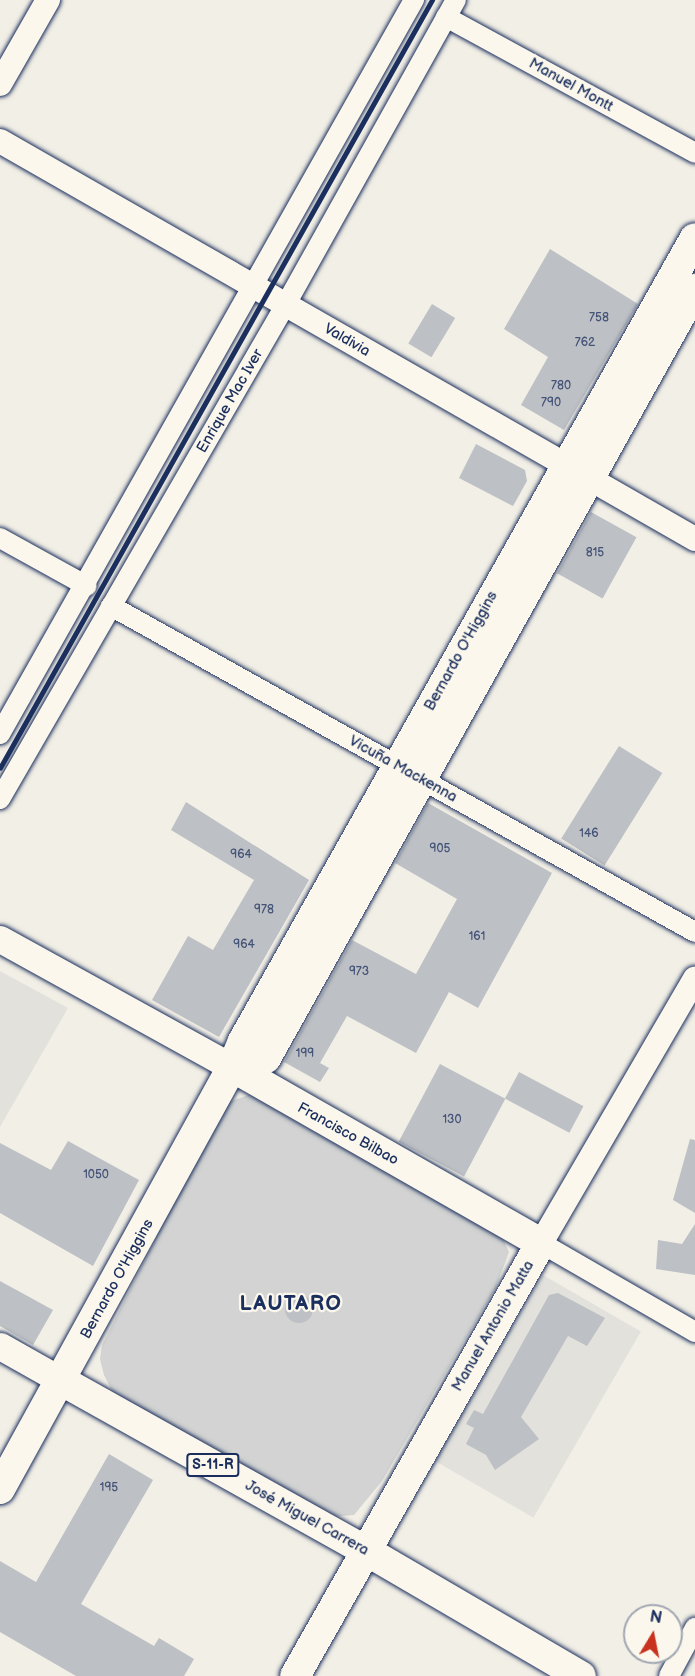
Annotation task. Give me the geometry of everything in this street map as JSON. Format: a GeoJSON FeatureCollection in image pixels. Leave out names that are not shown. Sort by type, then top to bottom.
{"type":"FeatureCollection","features":[{"type":"Feature","properties":{"kind":"main road","name":"Bernardo O'Higgins"},"geometry":{"type":"LineString","coordinates":[[0,1489],[62,1381],[232,1067],[266,1058],[409,773],[577,472],[695,238]]}},
{"type":"Feature","properties":{"kind":"main road","name":"Bernardo O'Higgins"},"geometry":{"type":"LineString","coordinates":[[577,472],[695,289]]}},
{"type":"Feature","properties":{"kind":"main road","name":"Francisco Bilbao"},"geometry":{"type":"LineString","coordinates":[[0,939],[232,1067],[541,1243]]}},
{"type":"Feature","properties":{"kind":"main road","name":"Manuel Antonio Matta"},"geometry":{"type":"LineString","coordinates":[[295,1676],[541,1243]]}},
{"type":"Feature","properties":{"kind":"main road","name":"José Miguel Carrera"},"geometry":{"type":"LineString","coordinates":[[0,1346],[365,1550],[581,1676]]}},
{"type":"Feature","properties":{"kind":"street"},"geometry":{"type":"LineString","coordinates":[[0,84],[48,0]]}},
{"type":"Feature","properties":{"kind":"street"},"geometry":{"type":"LineString","coordinates":[[0,734],[87,586],[414,0]]}},
{"type":"Feature","properties":{"kind":"street","name":"Manuel Montt"},"geometry":{"type":"LineString","coordinates":[[451,8],[695,153]]}},
{"type":"Feature","properties":{"kind":"street","name":"Enrique Mac Iver"},"geometry":{"type":"LineString","coordinates":[[0,799],[286,304],[451,8]]}},
{"type":"Feature","properties":{"kind":"street","name":"Valdivia"},"geometry":{"type":"LineString","coordinates":[[0,141],[695,539]]}},
{"type":"Feature","properties":{"kind":"street"},"geometry":{"type":"LineString","coordinates":[[0,538],[87,586]]}},
{"type":"Feature","properties":{"kind":"street","name":"Vicuña Mackenna"},"geometry":{"type":"LineString","coordinates":[[111,606],[695,932]]}},
{"type":"Feature","properties":{"kind":"street","name":"Manuel Antonio Matta"},"geometry":{"type":"LineString","coordinates":[[541,1243],[695,978]]}},
{"type":"Feature","properties":{"kind":"street","name":"Francisco Bilbao"},"geometry":{"type":"LineString","coordinates":[[541,1243],[695,1332]]}},
{"type":"Feature","properties":{"kind":"street"},"geometry":{"type":"LineString","coordinates":[[669,1676],[695,1628]]}},
{"type":"Feature","properties":{"kind":"shaded area"},"geometry":{"type":"Polygon","coordinates":[[[0,971],[68,1008],[0,1127],[0,971]]]}},
{"type":"Feature","properties":{"kind":"shaded area"},"geometry":{"type":"Polygon","coordinates":[[[254,1093],[502,1237],[509,1252],[496,1287],[382,1481],[354,1515],[329,1517],[114,1395],[104,1375],[100,1359],[102,1345],[217,1118],[226,1103],[254,1093]]]}},
{"type":"Feature","properties":{"kind":"shaded area"},"geometry":{"type":"Polygon","coordinates":[[[543,1275],[641,1332],[533,1518],[436,1461],[543,1275]]]}},
{"type":"Feature","properties":{"kind":"building"},"geometry":{"type":"Polygon","coordinates":[[[550,249],[638,304],[564,430],[521,405],[548,357],[504,329],[550,249]]]}},
{"type":"Feature","properties":{"kind":"building"},"geometry":{"type":"Polygon","coordinates":[[[432,304],[455,318],[431,357],[408,343],[432,304]]]}},
{"type":"Feature","properties":{"kind":"building"},"geometry":{"type":"Polygon","coordinates":[[[476,444],[525,470],[527,481],[513,506],[459,478],[476,444]]]}},
{"type":"Feature","properties":{"kind":"building"},"geometry":{"type":"Polygon","coordinates":[[[591,512],[636,537],[603,598],[557,573],[591,512]]]}},
{"type":"Feature","properties":{"kind":"building"},"geometry":{"type":"Polygon","coordinates":[[[619,746],[662,773],[604,865],[561,838],[619,746]]]}},
{"type":"Feature","properties":{"kind":"building"},"geometry":{"type":"Polygon","coordinates":[[[186,802],[309,880],[219,1037],[152,1000],[188,936],[213,950],[254,880],[171,830],[186,802]]]}},
{"type":"Feature","properties":{"kind":"building"},"geometry":{"type":"Polygon","coordinates":[[[428,803],[552,873],[478,1008],[449,992],[416,1053],[347,1016],[320,1063],[329,1068],[320,1082],[284,1062],[352,940],[416,974],[457,899],[395,863],[428,803]]]}},
{"type":"Feature","properties":{"kind":"building"},"geometry":{"type":"Polygon","coordinates":[[[440,1064],[505,1099],[464,1176],[399,1142],[440,1064]]]}},
{"type":"Feature","properties":{"kind":"building"},"geometry":{"type":"Polygon","coordinates":[[[519,1072],[583,1106],[569,1133],[505,1098],[519,1072]]]}},
{"type":"Feature","properties":{"kind":"building"},"geometry":{"type":"Polygon","coordinates":[[[690,1139],[695,1140],[695,1213],[673,1200],[690,1139]]]}},
{"type":"Feature","properties":{"kind":"building"},"geometry":{"type":"Polygon","coordinates":[[[68,1141],[139,1180],[93,1266],[0,1213],[0,1143],[51,1170],[68,1141]]]}},
{"type":"Feature","properties":{"kind":"building"},"geometry":{"type":"Polygon","coordinates":[[[695,1224],[695,1275],[656,1269],[658,1240],[682,1244],[695,1224]]]}},
{"type":"Feature","properties":{"kind":"building"},"geometry":{"type":"Polygon","coordinates":[[[0,1281],[53,1310],[33,1345],[0,1326],[0,1281]]]}},
{"type":"Feature","properties":{"kind":"building"},"geometry":{"type":"Polygon","coordinates":[[[558,1293],[605,1318],[587,1346],[568,1336],[521,1417],[539,1439],[495,1470],[486,1455],[466,1444],[474,1428],[466,1424],[474,1410],[483,1414],[549,1295],[558,1293]]]}},
{"type":"Feature","properties":{"kind":"building"},"geometry":{"type":"Polygon","coordinates":[[[299,1295],[309,1299],[313,1309],[309,1319],[299,1323],[289,1319],[285,1309],[289,1299],[299,1295]]]}},
{"type":"Feature","properties":{"kind":"building"},"geometry":{"type":"Polygon","coordinates":[[[109,1454],[153,1480],[81,1604],[154,1646],[159,1638],[194,1659],[184,1676],[76,1676],[0,1632],[0,1561],[36,1582],[109,1454]]]}},
{"type":"Feature","properties":{"kind":"railway"},"geometry":{"type":"LineString","coordinates":[[0,768],[432,0]]}},
{"type":"Feature","properties":{"kind":"district","name":"LAUTARO"},"geometry":{"type":"Point","coordinates":[291,1304]}}]}
